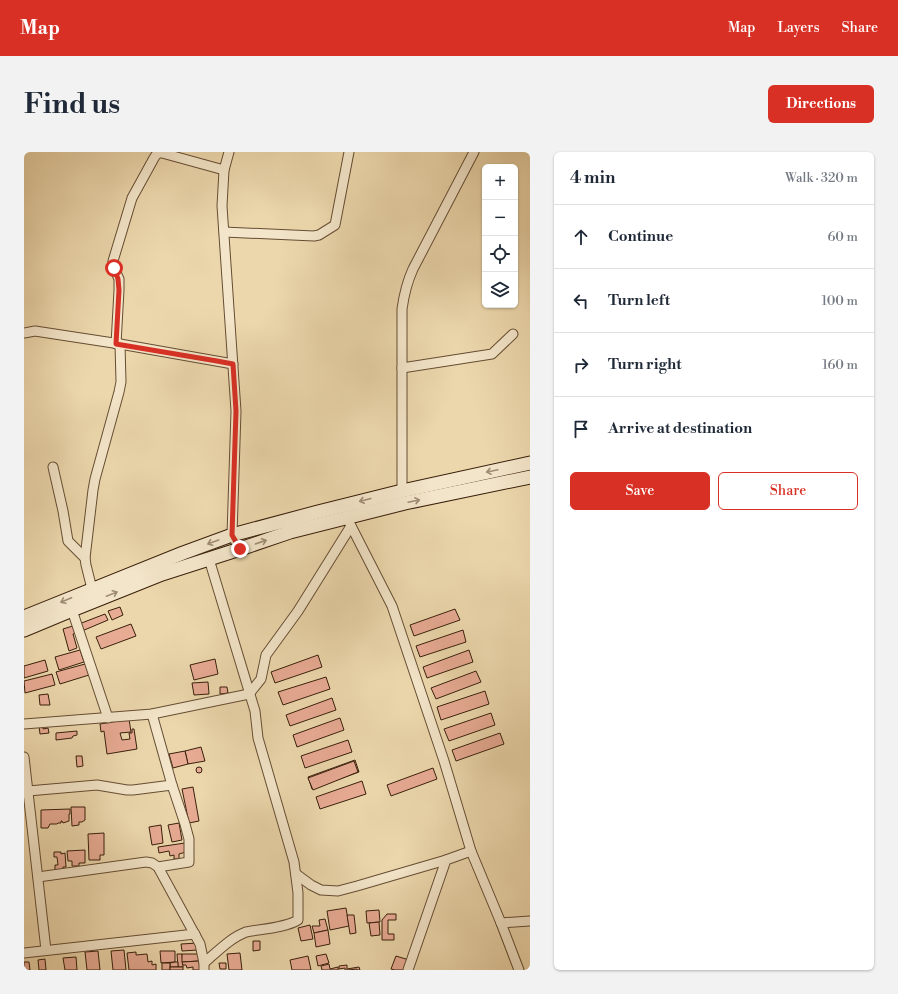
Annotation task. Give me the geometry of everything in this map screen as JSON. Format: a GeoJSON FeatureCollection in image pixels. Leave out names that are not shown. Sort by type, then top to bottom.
{"type":"FeatureCollection","features":[{"type":"Feature","properties":{"kind":"main road"},"geometry":{"type":"LineString","coordinates":[[24,617],[183,553],[232,535],[402,491],[530,463]]}},
{"type":"Feature","properties":{"kind":"main road"},"geometry":{"type":"LineString","coordinates":[[24,630],[162,574],[290,532],[349,522],[405,503],[530,477]]}},
{"type":"Feature","properties":{"kind":"street"},"geometry":{"type":"LineString","coordinates":[[92,589],[85,558],[95,479],[121,382],[118,344],[119,290],[118,279],[113,261],[132,198],[155,154],[158,152],[224,170]]}},
{"type":"Feature","properties":{"kind":"street"},"geometry":{"type":"LineString","coordinates":[[229,152],[224,170],[222,206],[236,411],[232,535],[240,549]]}},
{"type":"Feature","properties":{"kind":"street"},"geometry":{"type":"LineString","coordinates":[[224,232],[314,236],[319,235],[335,225],[349,152]]}},
{"type":"Feature","properties":{"kind":"street"},"geometry":{"type":"LineString","coordinates":[[402,491],[402,309],[407,282],[474,152]]}},
{"type":"Feature","properties":{"kind":"street"},"geometry":{"type":"LineString","coordinates":[[24,333],[35,331],[233,364]]}},
{"type":"Feature","properties":{"kind":"street"},"geometry":{"type":"LineString","coordinates":[[402,368],[492,354],[513,334]]}},
{"type":"Feature","properties":{"kind":"street"},"geometry":{"type":"LineString","coordinates":[[53,467],[68,541],[85,558]]}},
{"type":"Feature","properties":{"kind":"street"},"geometry":{"type":"LineString","coordinates":[[24,724],[152,714],[249,694],[261,679],[266,655],[298,611],[349,522]]}},
{"type":"Feature","properties":{"kind":"street"},"geometry":{"type":"LineString","coordinates":[[349,522],[392,606],[444,761],[472,851],[519,970]]}},
{"type":"Feature","properties":{"kind":"street"},"geometry":{"type":"LineString","coordinates":[[204,967],[233,938],[240,934],[285,925],[298,920],[298,893],[294,862],[258,738],[255,711],[209,559]]}},
{"type":"Feature","properties":{"kind":"street"},"geometry":{"type":"LineString","coordinates":[[72,610],[108,718]]}},
{"type":"Feature","properties":{"kind":"street"},"geometry":{"type":"LineString","coordinates":[[38,877],[146,862],[158,866],[189,862],[189,839],[152,714]]}},
{"type":"Feature","properties":{"kind":"street"},"geometry":{"type":"LineString","coordinates":[[24,757],[46,950]]}},
{"type":"Feature","properties":{"kind":"street"},"geometry":{"type":"LineString","coordinates":[[28,791],[97,785],[133,790],[172,785]]}},
{"type":"Feature","properties":{"kind":"street"},"geometry":{"type":"LineString","coordinates":[[296,874],[321,890],[338,891],[472,851]]}},
{"type":"Feature","properties":{"kind":"street"},"geometry":{"type":"LineString","coordinates":[[408,970],[446,860]]}},
{"type":"Feature","properties":{"kind":"street"},"geometry":{"type":"LineString","coordinates":[[158,866],[200,944],[204,967]]}},
{"type":"Feature","properties":{"kind":"street"},"geometry":{"type":"LineString","coordinates":[[501,923],[530,921]]}},
{"type":"Feature","properties":{"kind":"street"},"geometry":{"type":"LineString","coordinates":[[24,953],[195,934]]}},
{"type":"Feature","properties":{"kind":"building"},"geometry":{"type":"Polygon","coordinates":[[[120,607],[123,615],[112,620],[108,611],[120,607]]]}},
{"type":"Feature","properties":{"kind":"building"},"geometry":{"type":"Polygon","coordinates":[[[455,609],[460,620],[414,636],[410,625],[455,609]]]}},
{"type":"Feature","properties":{"kind":"building"},"geometry":{"type":"Polygon","coordinates":[[[105,614],[108,620],[82,631],[79,624],[105,614]]]}},
{"type":"Feature","properties":{"kind":"building"},"geometry":{"type":"Polygon","coordinates":[[[131,624],[136,636],[101,649],[96,637],[131,624]]]}},
{"type":"Feature","properties":{"kind":"building"},"geometry":{"type":"Polygon","coordinates":[[[76,625],[78,632],[73,634],[77,648],[69,651],[63,629],[76,625]]]}},
{"type":"Feature","properties":{"kind":"building"},"geometry":{"type":"Polygon","coordinates":[[[463,630],[466,642],[420,657],[416,646],[463,630]]]}},
{"type":"Feature","properties":{"kind":"building"},"geometry":{"type":"Polygon","coordinates":[[[80,650],[84,662],[59,670],[55,657],[80,650]]]}},
{"type":"Feature","properties":{"kind":"building"},"geometry":{"type":"Polygon","coordinates":[[[469,650],[473,662],[427,678],[423,667],[469,650]]]}},
{"type":"Feature","properties":{"kind":"building"},"geometry":{"type":"Polygon","coordinates":[[[318,655],[322,667],[275,683],[271,672],[318,655]]]}},
{"type":"Feature","properties":{"kind":"building"},"geometry":{"type":"Polygon","coordinates":[[[215,659],[218,674],[194,680],[190,665],[215,659]]]}},
{"type":"Feature","properties":{"kind":"building"},"geometry":{"type":"Polygon","coordinates":[[[45,660],[48,671],[24,678],[24,666],[45,660]]]}},
{"type":"Feature","properties":{"kind":"building"},"geometry":{"type":"Polygon","coordinates":[[[85,664],[89,675],[60,684],[56,672],[85,664]]]}},
{"type":"Feature","properties":{"kind":"building"},"geometry":{"type":"Polygon","coordinates":[[[476,671],[481,682],[436,699],[431,688],[476,671]]]}},
{"type":"Feature","properties":{"kind":"building"},"geometry":{"type":"Polygon","coordinates":[[[52,674],[55,685],[25,693],[24,681],[52,674]]]}},
{"type":"Feature","properties":{"kind":"building"},"geometry":{"type":"Polygon","coordinates":[[[326,677],[330,689],[283,705],[278,692],[326,677]]]}},
{"type":"Feature","properties":{"kind":"building"},"geometry":{"type":"Polygon","coordinates":[[[208,682],[209,694],[194,695],[192,683],[208,682]]]}},
{"type":"Feature","properties":{"kind":"building"},"geometry":{"type":"Polygon","coordinates":[[[220,687],[227,687],[228,693],[220,694],[220,687]]]}},
{"type":"Feature","properties":{"kind":"building"},"geometry":{"type":"Polygon","coordinates":[[[485,691],[489,704],[441,720],[437,707],[485,691]]]}},
{"type":"Feature","properties":{"kind":"building"},"geometry":{"type":"Polygon","coordinates":[[[48,694],[50,705],[40,705],[39,695],[48,694]]]}},
{"type":"Feature","properties":{"kind":"building"},"geometry":{"type":"Polygon","coordinates":[[[332,698],[336,710],[290,726],[286,715],[332,698]]]}},
{"type":"Feature","properties":{"kind":"building"},"geometry":{"type":"Polygon","coordinates":[[[491,713],[495,725],[449,741],[444,729],[491,713]]]}},
{"type":"Feature","properties":{"kind":"building"},"geometry":{"type":"Polygon","coordinates":[[[340,718],[344,730],[297,747],[293,735],[340,718]]]}},
{"type":"Feature","properties":{"kind":"building"},"geometry":{"type":"Polygon","coordinates":[[[129,719],[131,732],[120,733],[122,740],[130,739],[129,733],[132,733],[132,729],[134,729],[137,749],[107,754],[104,731],[101,732],[100,724],[129,719]]]}},
{"type":"Feature","properties":{"kind":"building"},"geometry":{"type":"Polygon","coordinates":[[[39,726],[43,726],[43,729],[48,728],[49,733],[40,734],[39,726]]]}},
{"type":"Feature","properties":{"kind":"building"},"geometry":{"type":"Polygon","coordinates":[[[77,731],[77,735],[73,736],[72,738],[56,740],[56,733],[77,731]]]}},
{"type":"Feature","properties":{"kind":"building"},"geometry":{"type":"Polygon","coordinates":[[[500,733],[504,744],[456,761],[452,750],[500,733]]]}},
{"type":"Feature","properties":{"kind":"building"},"geometry":{"type":"Polygon","coordinates":[[[348,740],[352,752],[305,768],[301,756],[348,740]]]}},
{"type":"Feature","properties":{"kind":"building"},"geometry":{"type":"Polygon","coordinates":[[[201,747],[205,761],[188,764],[185,751],[201,747]]]}},
{"type":"Feature","properties":{"kind":"building"},"geometry":{"type":"Polygon","coordinates":[[[185,751],[188,764],[173,768],[169,754],[185,751]]]}},
{"type":"Feature","properties":{"kind":"building"},"geometry":{"type":"Polygon","coordinates":[[[76,756],[82,756],[83,766],[77,767],[76,756]]]}},
{"type":"Feature","properties":{"kind":"building"},"geometry":{"type":"Polygon","coordinates":[[[355,760],[359,772],[312,789],[308,777],[355,760]]]}},
{"type":"Feature","properties":{"kind":"building"},"geometry":{"type":"Polygon","coordinates":[[[354,761],[358,772],[313,790],[308,778],[354,761]]]}},
{"type":"Feature","properties":{"kind":"building"},"geometry":{"type":"Polygon","coordinates":[[[199,767],[202,770],[199,773],[196,770],[199,767]]]}},
{"type":"Feature","properties":{"kind":"building"},"geometry":{"type":"Polygon","coordinates":[[[433,768],[437,779],[391,796],[387,785],[433,768]]]}},
{"type":"Feature","properties":{"kind":"building"},"geometry":{"type":"Polygon","coordinates":[[[362,781],[366,794],[320,809],[316,797],[362,781]]]}},
{"type":"Feature","properties":{"kind":"building"},"geometry":{"type":"Polygon","coordinates":[[[193,787],[199,821],[189,823],[182,789],[193,787]]]}},
{"type":"Feature","properties":{"kind":"building"},"geometry":{"type":"Polygon","coordinates":[[[71,807],[85,807],[85,820],[79,822],[79,825],[72,826],[71,807]]]}},
{"type":"Feature","properties":{"kind":"building"},"geometry":{"type":"Polygon","coordinates":[[[70,809],[69,821],[63,823],[61,821],[61,823],[50,824],[48,828],[41,828],[41,810],[70,809]]]}},
{"type":"Feature","properties":{"kind":"building"},"geometry":{"type":"Polygon","coordinates":[[[179,823],[182,840],[172,842],[168,825],[179,823]]]}},
{"type":"Feature","properties":{"kind":"building"},"geometry":{"type":"Polygon","coordinates":[[[161,825],[163,843],[152,845],[149,827],[161,825]]]}},
{"type":"Feature","properties":{"kind":"building"},"geometry":{"type":"Polygon","coordinates":[[[104,833],[104,855],[100,855],[100,860],[89,860],[88,834],[104,833]]]}},
{"type":"Feature","properties":{"kind":"building"},"geometry":{"type":"Polygon","coordinates":[[[185,843],[186,852],[179,854],[179,859],[174,859],[174,855],[170,856],[169,851],[159,853],[158,847],[185,843]]]}},
{"type":"Feature","properties":{"kind":"building"},"geometry":{"type":"Polygon","coordinates":[[[85,850],[85,863],[79,863],[79,866],[72,866],[72,861],[68,861],[67,851],[85,850]]]}},
{"type":"Feature","properties":{"kind":"building"},"geometry":{"type":"Polygon","coordinates":[[[54,852],[61,852],[61,854],[65,853],[66,867],[63,867],[63,870],[55,870],[55,865],[58,865],[57,857],[54,857],[54,852]]]}},
{"type":"Feature","properties":{"kind":"building"},"geometry":{"type":"Polygon","coordinates":[[[346,908],[349,926],[330,930],[327,911],[346,908]]]}},
{"type":"Feature","properties":{"kind":"building"},"geometry":{"type":"Polygon","coordinates":[[[379,910],[380,922],[367,923],[366,911],[379,910]]]}},
{"type":"Feature","properties":{"kind":"building"},"geometry":{"type":"Polygon","coordinates":[[[387,914],[396,914],[396,920],[388,920],[388,934],[394,934],[394,940],[382,940],[382,920],[387,914]]]}},
{"type":"Feature","properties":{"kind":"building"},"geometry":{"type":"Polygon","coordinates":[[[347,915],[354,915],[356,933],[350,934],[347,915]]]}},
{"type":"Feature","properties":{"kind":"building"},"geometry":{"type":"Polygon","coordinates":[[[325,919],[328,930],[314,933],[312,926],[320,926],[319,920],[325,919]]]}},
{"type":"Feature","properties":{"kind":"building"},"geometry":{"type":"Polygon","coordinates":[[[379,922],[380,935],[371,936],[369,923],[379,922]]]}},
{"type":"Feature","properties":{"kind":"building"},"geometry":{"type":"Polygon","coordinates":[[[310,925],[313,939],[301,941],[298,928],[310,925]]]}},
{"type":"Feature","properties":{"kind":"building"},"geometry":{"type":"Polygon","coordinates":[[[328,930],[330,944],[316,947],[314,933],[328,930]]]}},
{"type":"Feature","properties":{"kind":"building"},"geometry":{"type":"Polygon","coordinates":[[[253,941],[260,941],[260,950],[253,951],[253,941]]]}},
{"type":"Feature","properties":{"kind":"building"},"geometry":{"type":"Polygon","coordinates":[[[198,943],[198,950],[182,951],[181,944],[198,943]]]}},
{"type":"Feature","properties":{"kind":"building"},"geometry":{"type":"Polygon","coordinates":[[[124,950],[126,970],[113,970],[111,951],[124,950]]]}},
{"type":"Feature","properties":{"kind":"building"},"geometry":{"type":"Polygon","coordinates":[[[98,951],[100,970],[87,970],[85,952],[98,951]]]}},
{"type":"Feature","properties":{"kind":"building"},"geometry":{"type":"Polygon","coordinates":[[[160,951],[175,951],[175,962],[161,963],[160,951]]]}},
{"type":"Feature","properties":{"kind":"building"},"geometry":{"type":"Polygon","coordinates":[[[136,952],[136,955],[147,954],[148,962],[152,961],[152,965],[156,964],[156,970],[129,970],[127,953],[136,952]]]}},
{"type":"Feature","properties":{"kind":"building"},"geometry":{"type":"Polygon","coordinates":[[[240,953],[242,970],[229,970],[227,954],[240,953]]]}},
{"type":"Feature","properties":{"kind":"building"},"geometry":{"type":"Polygon","coordinates":[[[177,954],[182,954],[183,967],[178,967],[177,954]]]}},
{"type":"Feature","properties":{"kind":"building"},"geometry":{"type":"Polygon","coordinates":[[[182,954],[199,954],[199,961],[182,962],[182,954]]]}},
{"type":"Feature","properties":{"kind":"building"},"geometry":{"type":"Polygon","coordinates":[[[326,954],[329,963],[318,966],[316,956],[326,954]]]}},
{"type":"Feature","properties":{"kind":"building"},"geometry":{"type":"Polygon","coordinates":[[[308,956],[311,970],[292,970],[290,960],[308,956]]]}},
{"type":"Feature","properties":{"kind":"building"},"geometry":{"type":"Polygon","coordinates":[[[396,956],[409,960],[405,970],[391,969],[396,956]]]}},
{"type":"Feature","properties":{"kind":"building"},"geometry":{"type":"Polygon","coordinates":[[[76,957],[77,970],[65,970],[63,958],[76,957]]]}},
{"type":"Feature","properties":{"kind":"building"},"geometry":{"type":"Polygon","coordinates":[[[45,959],[46,970],[39,970],[38,960],[45,959]]]}},
{"type":"Feature","properties":{"kind":"building"},"geometry":{"type":"Polygon","coordinates":[[[199,961],[200,970],[193,970],[193,967],[187,968],[182,962],[199,961]]]}},
{"type":"Feature","properties":{"kind":"building"},"geometry":{"type":"Polygon","coordinates":[[[24,962],[29,962],[30,970],[24,970],[24,962]]]}},
{"type":"Feature","properties":{"kind":"building"},"geometry":{"type":"Polygon","coordinates":[[[178,962],[178,967],[170,967],[170,963],[178,962]]]}},
{"type":"Feature","properties":{"kind":"building"},"geometry":{"type":"Polygon","coordinates":[[[162,963],[170,963],[170,970],[162,970],[162,963]]]}},
{"type":"Feature","properties":{"kind":"building"},"geometry":{"type":"Polygon","coordinates":[[[219,963],[226,963],[226,969],[220,969],[219,963]]]}},
{"type":"Feature","properties":{"kind":"building"},"geometry":{"type":"Polygon","coordinates":[[[329,964],[330,969],[338,967],[338,970],[322,970],[321,966],[329,964]]]}},
{"type":"Feature","properties":{"kind":"building"},"geometry":{"type":"Polygon","coordinates":[[[347,965],[347,969],[359,967],[360,970],[345,970],[345,968],[339,969],[339,966],[347,965]]]}},
{"type":"Feature","properties":{"kind":"building"},"geometry":{"type":"Polygon","coordinates":[[[170,967],[183,967],[183,970],[170,970],[170,967]]]}},
{"type":"Feature","properties":{"kind":"route"},"geometry":{"type":"LineString","coordinates":[[114,268],[118,279],[119,290],[116,344],[233,364],[236,411],[232,535],[240,549]]}}]}
